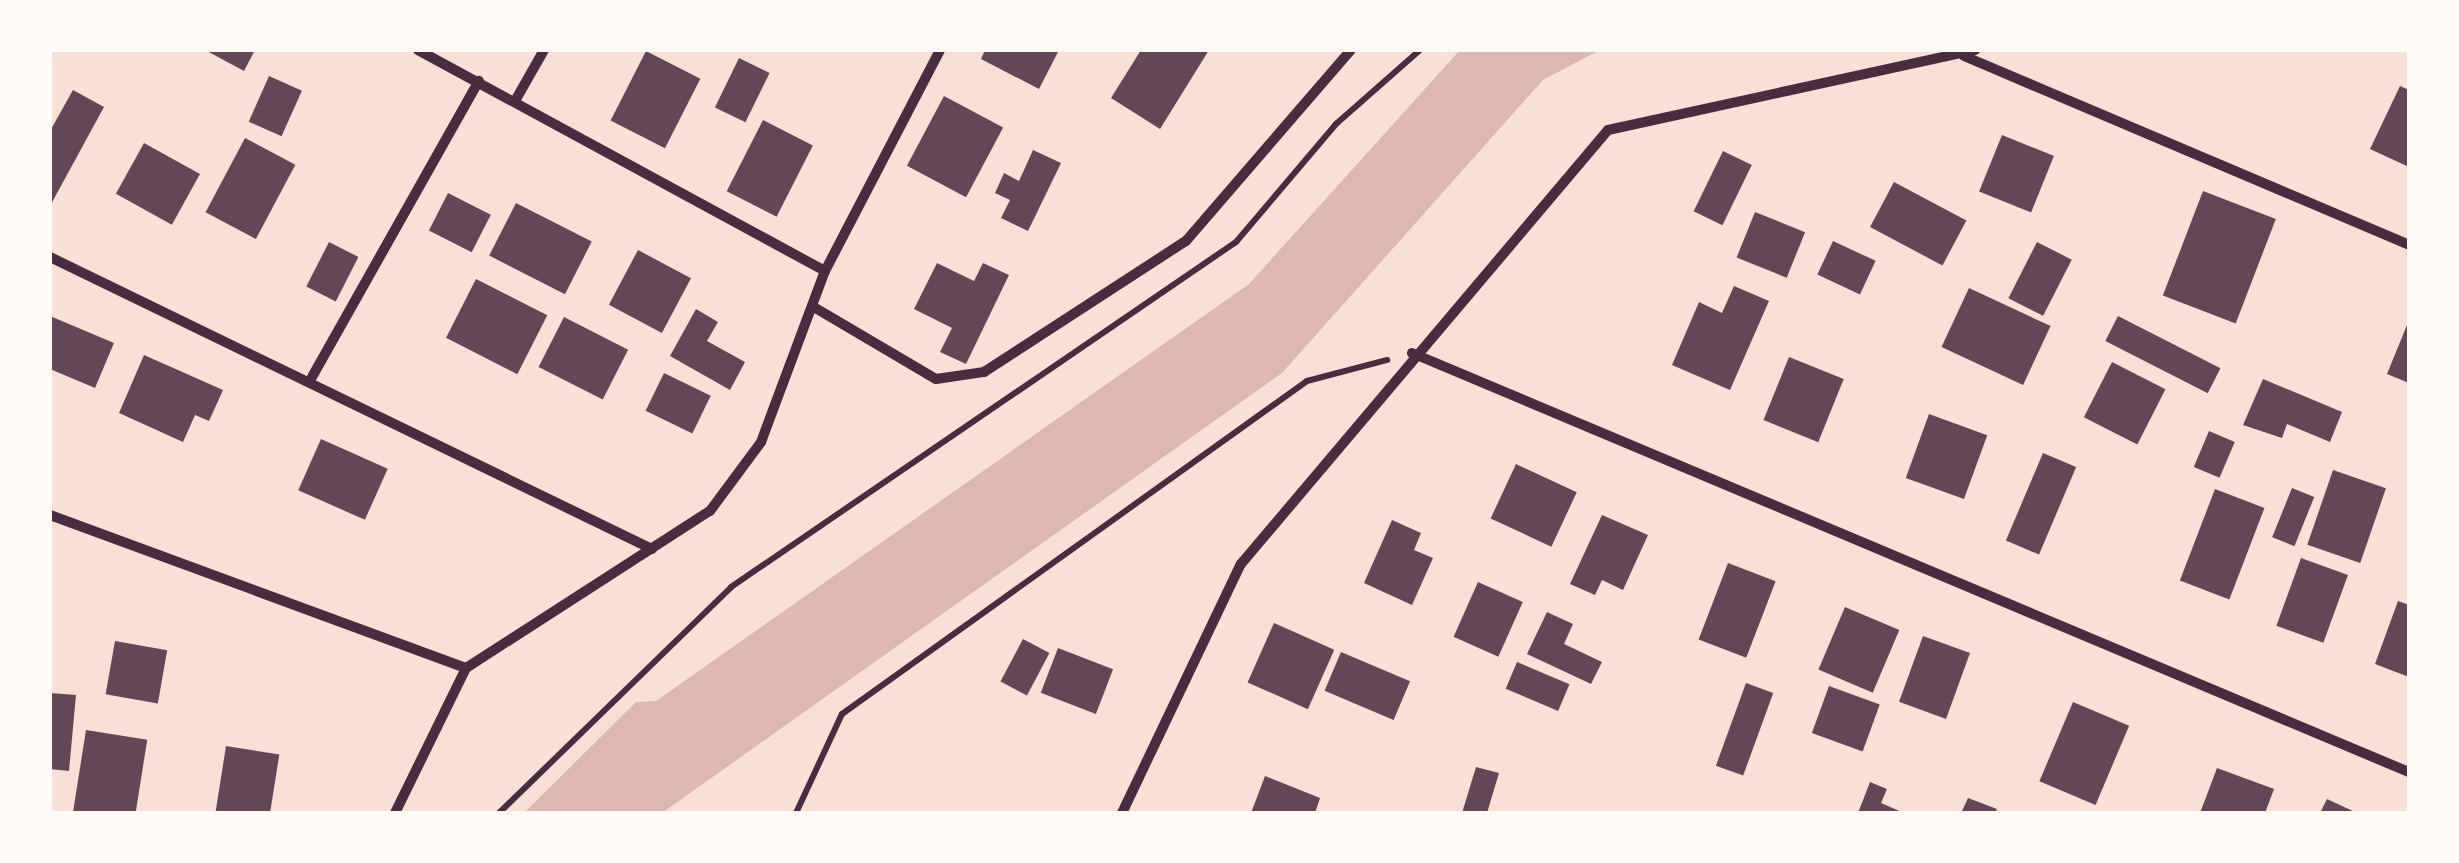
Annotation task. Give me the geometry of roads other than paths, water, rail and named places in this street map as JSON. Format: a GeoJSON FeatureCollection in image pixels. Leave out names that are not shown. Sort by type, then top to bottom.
{"type":"FeatureCollection","features":[{"type":"Feature","properties":{"kind":"street"},"geometry":{"type":"LineString","coordinates":[[418,50],[825,271]]}},
{"type":"Feature","properties":{"kind":"street"},"geometry":{"type":"LineString","coordinates":[[515,101],[544,50]]}},
{"type":"Feature","properties":{"kind":"street"},"geometry":{"type":"LineString","coordinates":[[395,813],[466,668],[710,511],[761,442],[825,271],[940,50]]}},
{"type":"Feature","properties":{"kind":"street"},"geometry":{"type":"LineString","coordinates":[[812,306],[936,379],[984,372],[1186,242],[1351,50]]}},
{"type":"Feature","properties":{"kind":"street"},"geometry":{"type":"LineString","coordinates":[[1122,813],[1242,564],[1412,353],[1608,130],[1970,53],[2409,245]]}},
{"type":"Feature","properties":{"kind":"street"},"geometry":{"type":"LineString","coordinates":[[312,377],[479,81]]}},
{"type":"Feature","properties":{"kind":"street"},"geometry":{"type":"LineString","coordinates":[[50,257],[312,377],[652,549]]}},
{"type":"Feature","properties":{"kind":"street"},"geometry":{"type":"LineString","coordinates":[[1412,353],[2409,772]]}},
{"type":"Feature","properties":{"kind":"street"},"geometry":{"type":"LineString","coordinates":[[50,515],[466,668]]}}]}
